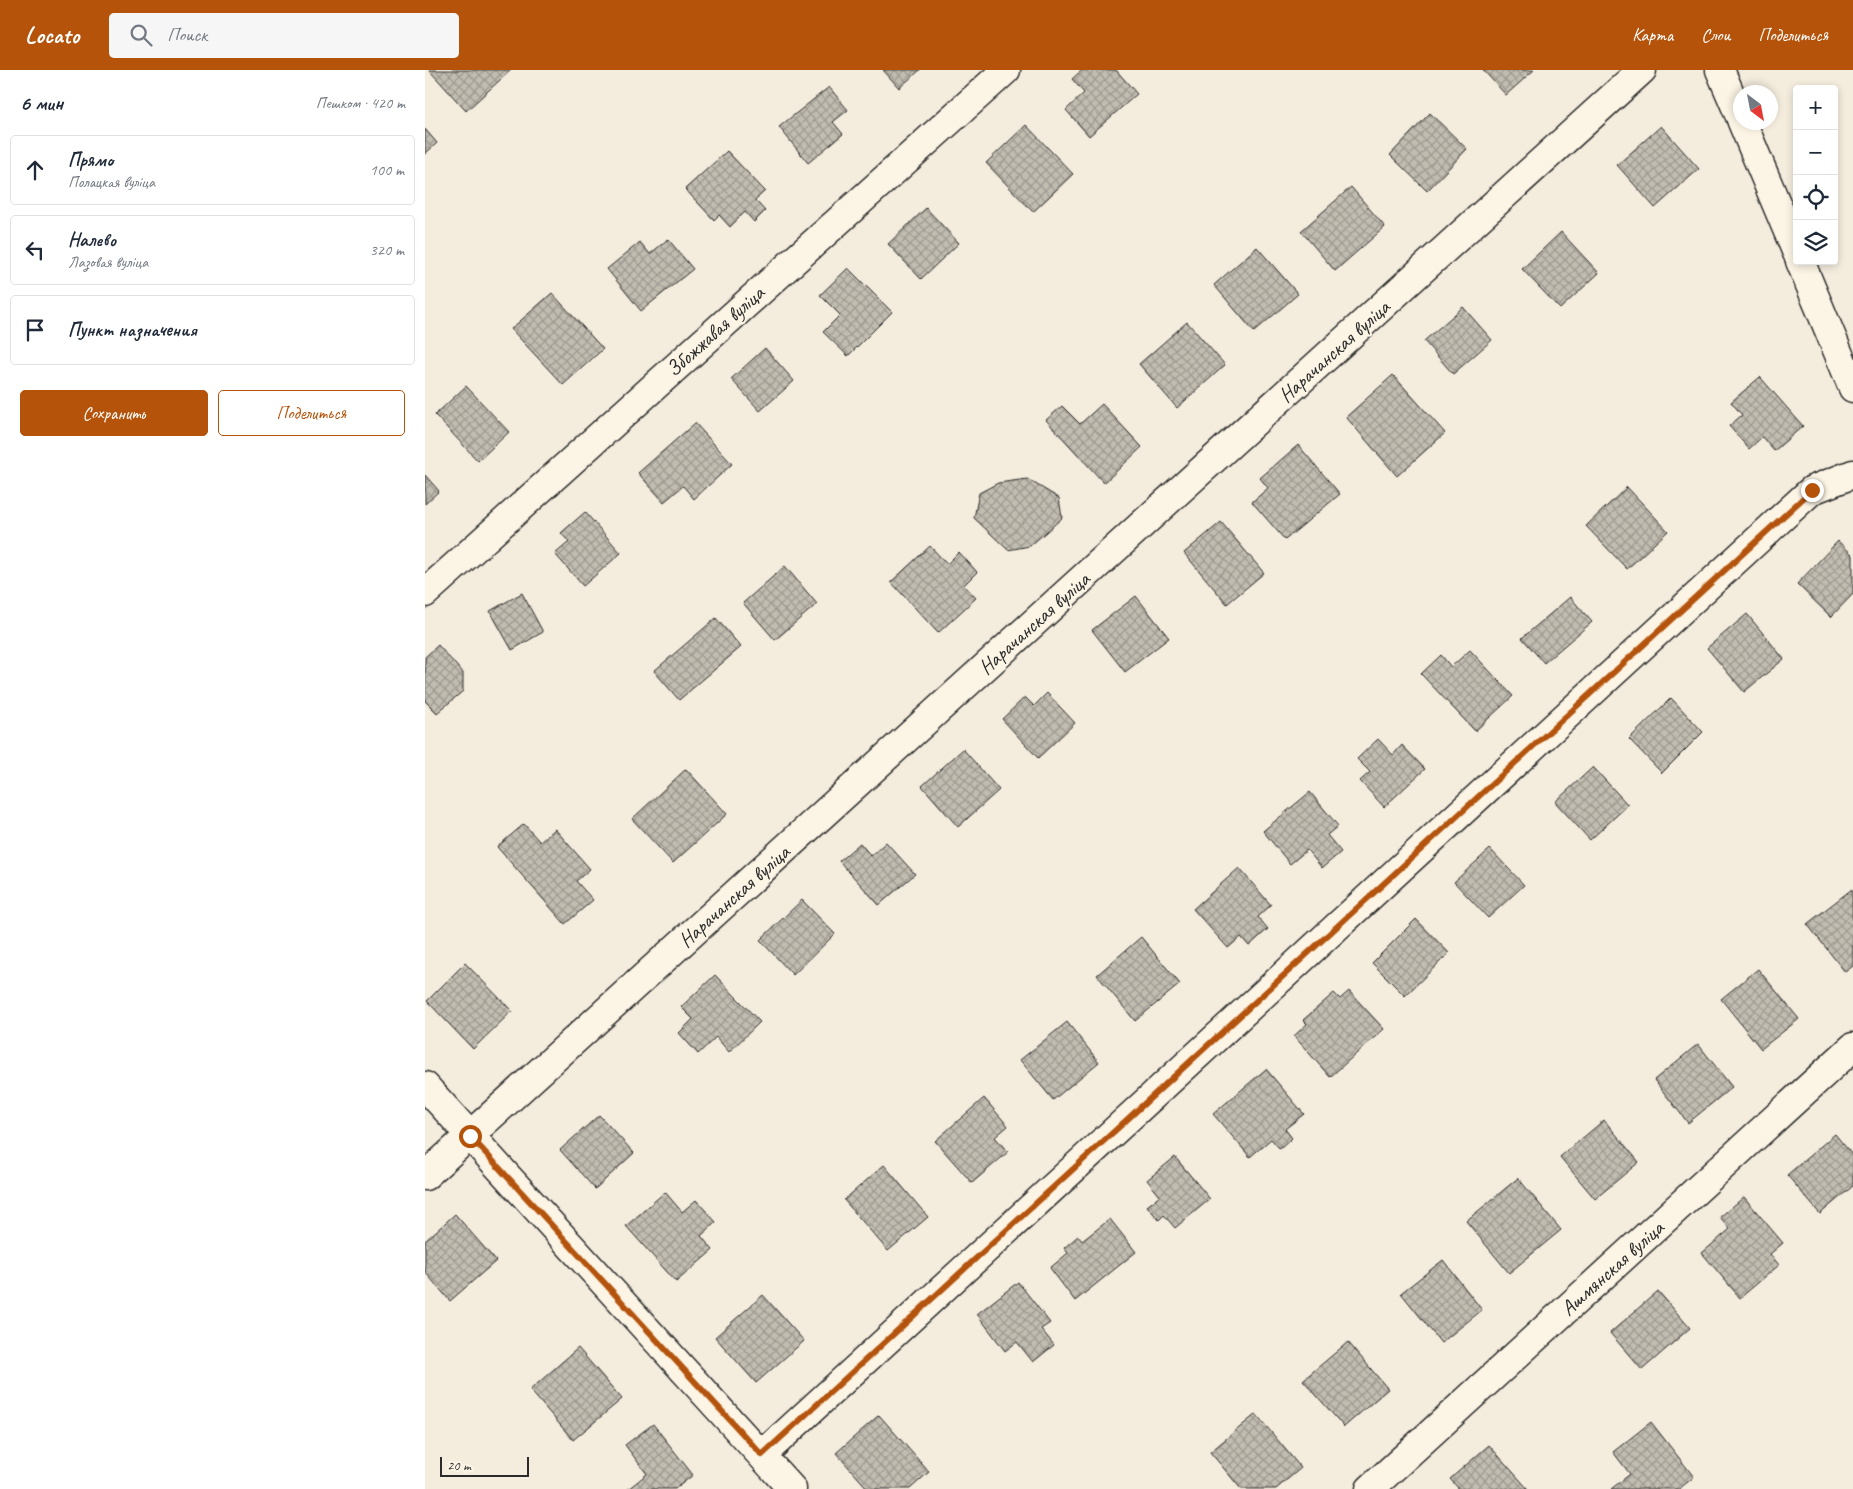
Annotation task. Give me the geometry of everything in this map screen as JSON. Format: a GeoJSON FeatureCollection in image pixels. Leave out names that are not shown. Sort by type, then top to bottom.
{"type":"FeatureCollection","features":[{"type":"Feature","properties":{"kind":"street","name":"Збожжавая вуліца"},"geometry":{"type":"LineString","coordinates":[[425,593],[1006,70]]}},
{"type":"Feature","properties":{"kind":"street","name":"Нарачанская вуліца"},"geometry":{"type":"LineString","coordinates":[[425,1176],[1643,70]]}},
{"type":"Feature","properties":{"kind":"street"},"geometry":{"type":"LineString","coordinates":[[1720,70],[1733,100]]}},
{"type":"Feature","properties":{"kind":"street"},"geometry":{"type":"LineString","coordinates":[[1745,130],[1793,243]]}},
{"type":"Feature","properties":{"kind":"street"},"geometry":{"type":"LineString","coordinates":[[1802,265],[1853,388]]}},
{"type":"Feature","properties":{"kind":"street"},"geometry":{"type":"LineString","coordinates":[[762,1455],[1812,490],[1853,474]]}},
{"type":"Feature","properties":{"kind":"street","name":"Ашмянская вуліца"},"geometry":{"type":"LineString","coordinates":[[1370,1489],[1853,1047]]}},
{"type":"Feature","properties":{"kind":"street"},"geometry":{"type":"LineString","coordinates":[[425,1086],[792,1489]]}},
{"type":"Feature","properties":{"kind":"building"},"geometry":{"type":"Polygon","coordinates":[[[429,70],[511,70],[466,111],[429,70]]]}},
{"type":"Feature","properties":{"kind":"building"},"geometry":{"type":"Polygon","coordinates":[[[883,70],[920,70],[899,88],[883,70]]]}},
{"type":"Feature","properties":{"kind":"building"},"geometry":{"type":"Polygon","coordinates":[[[1082,70],[1116,70],[1137,94],[1089,136],[1066,110],[1084,93],[1072,79],[1082,70]]]}},
{"type":"Feature","properties":{"kind":"building"},"geometry":{"type":"Polygon","coordinates":[[[1483,70],[1534,70],[1506,95],[1483,70]]]}},
{"type":"Feature","properties":{"kind":"building"},"geometry":{"type":"Polygon","coordinates":[[[829,87],[848,110],[833,122],[843,134],[808,163],[779,127],[829,87]]]}},
{"type":"Feature","properties":{"kind":"building"},"geometry":{"type":"Polygon","coordinates":[[[1430,113],[1467,149],[1427,191],[1390,155],[1430,113]]]}},
{"type":"Feature","properties":{"kind":"building"},"geometry":{"type":"Polygon","coordinates":[[[1026,125],[1073,174],[1033,212],[986,163],[1026,125]]]}},
{"type":"Feature","properties":{"kind":"building"},"geometry":{"type":"Polygon","coordinates":[[[1661,126],[1699,169],[1655,208],[1617,165],[1661,126]]]}},
{"type":"Feature","properties":{"kind":"building"},"geometry":{"type":"Polygon","coordinates":[[[425,129],[437,143],[425,154],[425,129]]]}},
{"type":"Feature","properties":{"kind":"building"},"geometry":{"type":"Polygon","coordinates":[[[727,151],[765,191],[755,200],[765,211],[754,222],[745,212],[730,227],[719,215],[714,220],[685,189],[727,151]]]}},
{"type":"Feature","properties":{"kind":"building"},"geometry":{"type":"Polygon","coordinates":[[[1351,187],[1385,227],[1335,271],[1301,231],[1351,187]]]}},
{"type":"Feature","properties":{"kind":"building"},"geometry":{"type":"Polygon","coordinates":[[[926,208],[959,243],[921,279],[888,244],[926,208]]]}},
{"type":"Feature","properties":{"kind":"building"},"geometry":{"type":"Polygon","coordinates":[[[1561,232],[1599,273],[1560,309],[1522,269],[1561,232]]]}},
{"type":"Feature","properties":{"kind":"building"},"geometry":{"type":"Polygon","coordinates":[[[668,239],[693,269],[641,311],[607,269],[640,242],[650,254],[668,239]]]}},
{"type":"Feature","properties":{"kind":"building"},"geometry":{"type":"Polygon","coordinates":[[[1257,247],[1298,294],[1254,332],[1214,285],[1257,247]]]}},
{"type":"Feature","properties":{"kind":"building"},"geometry":{"type":"Polygon","coordinates":[[[848,268],[892,312],[848,356],[823,332],[840,315],[820,295],[848,268]]]}},
{"type":"Feature","properties":{"kind":"building"},"geometry":{"type":"Polygon","coordinates":[[[552,293],[603,349],[563,385],[511,329],[552,293]]]}},
{"type":"Feature","properties":{"kind":"building"},"geometry":{"type":"Polygon","coordinates":[[[1463,307],[1492,340],[1453,374],[1424,341],[1463,307]]]}},
{"type":"Feature","properties":{"kind":"building"},"geometry":{"type":"Polygon","coordinates":[[[1187,322],[1225,365],[1177,408],[1139,364],[1187,322]]]}},
{"type":"Feature","properties":{"kind":"building"},"geometry":{"type":"Polygon","coordinates":[[[765,348],[794,381],[760,411],[731,379],[765,348]]]}},
{"type":"Feature","properties":{"kind":"building"},"geometry":{"type":"Polygon","coordinates":[[[1393,375],[1445,433],[1397,476],[1346,417],[1393,375]]]}},
{"type":"Feature","properties":{"kind":"building"},"geometry":{"type":"Polygon","coordinates":[[[1760,377],[1803,426],[1774,451],[1762,437],[1749,449],[1729,426],[1742,415],[1731,402],[1760,377]]]}},
{"type":"Feature","properties":{"kind":"building"},"geometry":{"type":"Polygon","coordinates":[[[466,386],[509,432],[478,461],[435,415],[466,386]]]}},
{"type":"Feature","properties":{"kind":"building"},"geometry":{"type":"Polygon","coordinates":[[[1102,404],[1142,447],[1104,483],[1046,420],[1062,406],[1080,424],[1102,404]]]}},
{"type":"Feature","properties":{"kind":"building"},"geometry":{"type":"Polygon","coordinates":[[[695,423],[732,464],[694,499],[683,486],[664,502],[638,473],[695,423]]]}},
{"type":"Feature","properties":{"kind":"building"},"geometry":{"type":"Polygon","coordinates":[[[1298,445],[1340,494],[1285,540],[1252,502],[1268,488],[1260,478],[1298,445]]]}},
{"type":"Feature","properties":{"kind":"building"},"geometry":{"type":"Polygon","coordinates":[[[425,475],[439,491],[425,504],[425,475]]]}},
{"type":"Feature","properties":{"kind":"building"},"geometry":{"type":"Polygon","coordinates":[[[1027,479],[1059,498],[1062,518],[1030,546],[1008,550],[974,518],[979,493],[998,483],[1027,479]]]}},
{"type":"Feature","properties":{"kind":"building"},"geometry":{"type":"Polygon","coordinates":[[[1627,487],[1668,531],[1627,569],[1586,526],[1627,487]]]}},
{"type":"Feature","properties":{"kind":"building"},"geometry":{"type":"Polygon","coordinates":[[[585,512],[621,553],[583,586],[555,554],[569,542],[561,533],[585,512]]]}},
{"type":"Feature","properties":{"kind":"building"},"geometry":{"type":"Polygon","coordinates":[[[1221,522],[1264,573],[1227,604],[1184,553],[1221,522]]]}},
{"type":"Feature","properties":{"kind":"building"},"geometry":{"type":"Polygon","coordinates":[[[1838,541],[1853,555],[1853,594],[1831,617],[1797,584],[1838,541]]]}},
{"type":"Feature","properties":{"kind":"building"},"geometry":{"type":"Polygon","coordinates":[[[930,546],[947,564],[959,552],[977,572],[964,585],[976,598],[938,633],[891,582],[930,546]]]}},
{"type":"Feature","properties":{"kind":"building"},"geometry":{"type":"Polygon","coordinates":[[[785,566],[817,604],[775,640],[743,603],[785,566]]]}},
{"type":"Feature","properties":{"kind":"building"},"geometry":{"type":"Polygon","coordinates":[[[522,593],[543,632],[512,650],[490,611],[522,593]]]}},
{"type":"Feature","properties":{"kind":"building"},"geometry":{"type":"Polygon","coordinates":[[[1136,596],[1169,638],[1125,672],[1092,630],[1136,596]]]}},
{"type":"Feature","properties":{"kind":"building"},"geometry":{"type":"Polygon","coordinates":[[[1570,597],[1592,622],[1544,663],[1522,638],[1570,597]]]}},
{"type":"Feature","properties":{"kind":"building"},"geometry":{"type":"Polygon","coordinates":[[[1747,614],[1784,659],[1744,692],[1707,648],[1747,614]]]}},
{"type":"Feature","properties":{"kind":"building"},"geometry":{"type":"Polygon","coordinates":[[[716,618],[741,647],[679,700],[654,671],[716,618]]]}},
{"type":"Feature","properties":{"kind":"building"},"geometry":{"type":"Polygon","coordinates":[[[438,645],[463,673],[463,691],[437,713],[425,701],[425,657],[438,645]]]}},
{"type":"Feature","properties":{"kind":"building"},"geometry":{"type":"Polygon","coordinates":[[[1470,650],[1513,696],[1475,731],[1421,674],[1441,655],[1451,667],[1470,650]]]}},
{"type":"Feature","properties":{"kind":"building"},"geometry":{"type":"Polygon","coordinates":[[[1047,693],[1075,723],[1038,758],[1002,719],[1025,697],[1034,706],[1047,693]]]}},
{"type":"Feature","properties":{"kind":"building"},"geometry":{"type":"Polygon","coordinates":[[[1671,698],[1703,732],[1662,773],[1629,739],[1671,698]]]}},
{"type":"Feature","properties":{"kind":"building"},"geometry":{"type":"Polygon","coordinates":[[[1378,739],[1393,755],[1402,745],[1425,769],[1384,807],[1360,781],[1370,772],[1357,759],[1378,739]]]}},
{"type":"Feature","properties":{"kind":"building"},"geometry":{"type":"Polygon","coordinates":[[[963,749],[999,790],[958,827],[922,786],[963,749]]]}},
{"type":"Feature","properties":{"kind":"building"},"geometry":{"type":"Polygon","coordinates":[[[1593,767],[1628,805],[1590,840],[1555,802],[1593,767]]]}},
{"type":"Feature","properties":{"kind":"building"},"geometry":{"type":"Polygon","coordinates":[[[686,769],[727,814],[673,863],[632,819],[686,769]]]}},
{"type":"Feature","properties":{"kind":"building"},"geometry":{"type":"Polygon","coordinates":[[[1310,792],[1338,826],[1327,835],[1341,852],[1322,868],[1307,850],[1290,864],[1263,831],[1310,792]]]}},
{"type":"Feature","properties":{"kind":"building"},"geometry":{"type":"Polygon","coordinates":[[[524,824],[540,842],[555,829],[590,869],[576,881],[593,900],[565,924],[497,847],[524,824]]]}},
{"type":"Feature","properties":{"kind":"building"},"geometry":{"type":"Polygon","coordinates":[[[886,842],[915,874],[879,905],[839,861],[860,843],[871,856],[886,842]]]}},
{"type":"Feature","properties":{"kind":"building"},"geometry":{"type":"Polygon","coordinates":[[[1490,849],[1524,885],[1488,918],[1454,882],[1490,849]]]}},
{"type":"Feature","properties":{"kind":"building"},"geometry":{"type":"Polygon","coordinates":[[[1239,868],[1271,905],[1258,917],[1268,929],[1249,946],[1241,937],[1228,948],[1193,909],[1239,868]]]}},
{"type":"Feature","properties":{"kind":"building"},"geometry":{"type":"Polygon","coordinates":[[[1852,889],[1853,966],[1845,972],[1807,924],[1852,889]]]}},
{"type":"Feature","properties":{"kind":"building"},"geometry":{"type":"Polygon","coordinates":[[[802,900],[835,934],[793,975],[760,940],[802,900]]]}},
{"type":"Feature","properties":{"kind":"building"},"geometry":{"type":"Polygon","coordinates":[[[1416,919],[1449,953],[1405,996],[1372,963],[1416,919]]]}},
{"type":"Feature","properties":{"kind":"building"},"geometry":{"type":"Polygon","coordinates":[[[1141,937],[1180,984],[1135,1021],[1097,975],[1141,937]]]}},
{"type":"Feature","properties":{"kind":"building"},"geometry":{"type":"Polygon","coordinates":[[[465,963],[512,1011],[473,1049],[427,1001],[465,963]]]}},
{"type":"Feature","properties":{"kind":"building"},"geometry":{"type":"Polygon","coordinates":[[[1758,969],[1799,1019],[1761,1049],[1721,999],[1758,969]]]}},
{"type":"Feature","properties":{"kind":"building"},"geometry":{"type":"Polygon","coordinates":[[[715,975],[760,1022],[729,1052],[716,1037],[698,1054],[679,1033],[693,1019],[681,1007],[715,975]]]}},
{"type":"Feature","properties":{"kind":"building"},"geometry":{"type":"Polygon","coordinates":[[[1349,991],[1384,1029],[1330,1077],[1294,1036],[1307,1024],[1303,1020],[1334,993],[1340,999],[1349,991]]]}},
{"type":"Feature","properties":{"kind":"building"},"geometry":{"type":"Polygon","coordinates":[[[1067,1022],[1099,1062],[1053,1100],[1020,1060],[1067,1022]]]}},
{"type":"Feature","properties":{"kind":"building"},"geometry":{"type":"Polygon","coordinates":[[[1698,1044],[1732,1087],[1688,1123],[1654,1080],[1698,1044]]]}},
{"type":"Feature","properties":{"kind":"building"},"geometry":{"type":"Polygon","coordinates":[[[1266,1069],[1304,1114],[1285,1129],[1292,1138],[1280,1149],[1271,1139],[1250,1157],[1213,1114],[1266,1069]]]}},
{"type":"Feature","properties":{"kind":"building"},"geometry":{"type":"Polygon","coordinates":[[[984,1098],[1008,1126],[995,1137],[1008,1152],[972,1183],[935,1141],[984,1098]]]}},
{"type":"Feature","properties":{"kind":"building"},"geometry":{"type":"Polygon","coordinates":[[[599,1115],[634,1153],[595,1189],[560,1150],[599,1115]]]}},
{"type":"Feature","properties":{"kind":"building"},"geometry":{"type":"Polygon","coordinates":[[[1604,1120],[1639,1162],[1595,1199],[1560,1157],[1604,1120]]]}},
{"type":"Feature","properties":{"kind":"building"},"geometry":{"type":"Polygon","coordinates":[[[1835,1134],[1853,1156],[1853,1186],[1820,1214],[1787,1175],[1835,1134]]]}},
{"type":"Feature","properties":{"kind":"building"},"geometry":{"type":"Polygon","coordinates":[[[1175,1157],[1210,1199],[1175,1228],[1164,1215],[1159,1220],[1147,1206],[1160,1196],[1147,1180],[1175,1157]]]}},
{"type":"Feature","properties":{"kind":"building"},"geometry":{"type":"Polygon","coordinates":[[[884,1165],[928,1217],[888,1251],[844,1200],[884,1165]]]}},
{"type":"Feature","properties":{"kind":"building"},"geometry":{"type":"Polygon","coordinates":[[[1518,1178],[1561,1230],[1509,1273],[1466,1221],[1518,1178]]]}},
{"type":"Feature","properties":{"kind":"building"},"geometry":{"type":"Polygon","coordinates":[[[665,1192],[682,1212],[696,1200],[716,1222],[701,1236],[713,1250],[676,1282],[626,1226],[665,1192]]]}},
{"type":"Feature","properties":{"kind":"building"},"geometry":{"type":"Polygon","coordinates":[[[1744,1197],[1783,1243],[1770,1254],[1779,1265],[1740,1298],[1702,1253],[1730,1229],[1720,1217],[1744,1197]]]}},
{"type":"Feature","properties":{"kind":"building"},"geometry":{"type":"Polygon","coordinates":[[[455,1214],[496,1261],[450,1301],[425,1272],[425,1241],[455,1214]]]}},
{"type":"Feature","properties":{"kind":"building"},"geometry":{"type":"Polygon","coordinates":[[[1110,1219],[1136,1252],[1075,1301],[1050,1268],[1068,1253],[1064,1248],[1078,1236],[1082,1241],[1110,1219]]]}},
{"type":"Feature","properties":{"kind":"building"},"geometry":{"type":"Polygon","coordinates":[[[1443,1260],[1482,1310],[1441,1343],[1401,1293],[1443,1260]]]}},
{"type":"Feature","properties":{"kind":"building"},"geometry":{"type":"Polygon","coordinates":[[[1018,1282],[1050,1323],[1041,1329],[1054,1345],[1033,1362],[1017,1342],[1005,1351],[977,1314],[1018,1282]]]}},
{"type":"Feature","properties":{"kind":"building"},"geometry":{"type":"Polygon","coordinates":[[[1658,1291],[1690,1328],[1642,1370],[1610,1333],[1658,1291]]]}},
{"type":"Feature","properties":{"kind":"building"},"geometry":{"type":"Polygon","coordinates":[[[763,1295],[804,1341],[756,1383],[715,1337],[763,1295]]]}},
{"type":"Feature","properties":{"kind":"building"},"geometry":{"type":"Polygon","coordinates":[[[1348,1342],[1388,1389],[1344,1427],[1303,1380],[1348,1342]]]}},
{"type":"Feature","properties":{"kind":"building"},"geometry":{"type":"Polygon","coordinates":[[[578,1348],[622,1399],[573,1440],[530,1390],[578,1348]]]}},
{"type":"Feature","properties":{"kind":"building"},"geometry":{"type":"Polygon","coordinates":[[[1256,1414],[1301,1468],[1276,1489],[1241,1489],[1210,1452],[1256,1414]]]}},
{"type":"Feature","properties":{"kind":"building"},"geometry":{"type":"Polygon","coordinates":[[[879,1415],[929,1472],[910,1489],[868,1489],[836,1453],[879,1415]]]}},
{"type":"Feature","properties":{"kind":"building"},"geometry":{"type":"Polygon","coordinates":[[[1651,1422],[1694,1477],[1679,1489],[1611,1489],[1630,1474],[1613,1452],[1651,1422]]]}},
{"type":"Feature","properties":{"kind":"building"},"geometry":{"type":"Polygon","coordinates":[[[653,1424],[693,1475],[675,1489],[628,1489],[647,1474],[625,1445],[653,1424]]]}},
{"type":"Feature","properties":{"kind":"building"},"geometry":{"type":"Polygon","coordinates":[[[1489,1445],[1528,1489],[1459,1489],[1450,1479],[1489,1445]]]}},
{"type":"Feature","properties":{"kind":"route"},"geometry":{"type":"LineString","coordinates":[[470,1136],[762,1455],[1812,490]]}}]}
